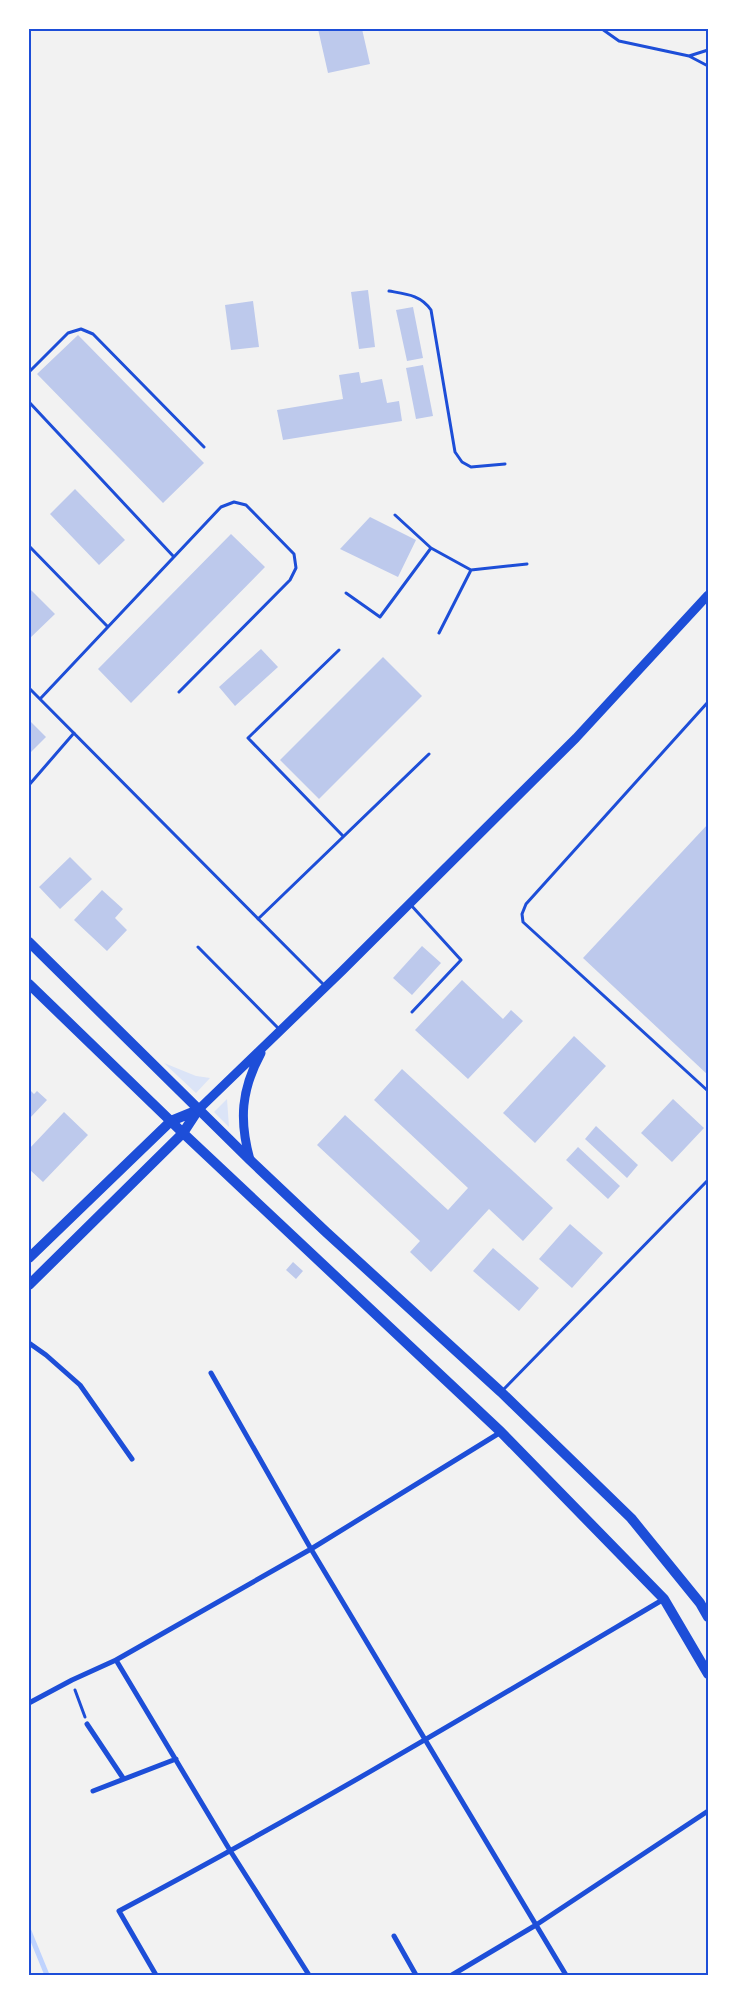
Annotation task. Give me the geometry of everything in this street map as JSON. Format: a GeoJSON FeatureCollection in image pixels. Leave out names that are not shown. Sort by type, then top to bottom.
{"type":"FeatureCollection","features":[{"type":"Feature","properties":{"kind":"main road"},"geometry":{"type":"LineString","coordinates":[[29,942],[250,1160],[501,1392],[631,1518],[700,1603],[708,1617]]}},
{"type":"Feature","properties":{"kind":"main road"},"geometry":{"type":"LineString","coordinates":[[29,984],[170,1121],[501,1432],[664,1599],[708,1674]]}},
{"type":"Feature","properties":{"kind":"main road"},"geometry":{"type":"LineString","coordinates":[[29,1258],[170,1121],[198,1110]]}},
{"type":"Feature","properties":{"kind":"main road"},"geometry":{"type":"LineString","coordinates":[[29,1285],[183,1133],[198,1110]]}},
{"type":"Feature","properties":{"kind":"street"},"geometry":{"type":"LineString","coordinates":[[198,1110],[576,738],[708,594]]}},
{"type":"Feature","properties":{"kind":"street"},"geometry":{"type":"LineString","coordinates":[[250,1160],[244,1136],[244,1102],[251,1071],[264,1046]]}},
{"type":"Feature","properties":{"kind":"street"},"geometry":{"type":"LineString","coordinates":[[29,1343],[46,1355],[80,1385],[132,1458]]}},
{"type":"Feature","properties":{"kind":"street"},"geometry":{"type":"LineString","coordinates":[[211,1373],[311,1549],[566,1975]]}},
{"type":"Feature","properties":{"kind":"street"},"geometry":{"type":"LineString","coordinates":[[29,1703],[72,1680],[116,1660],[311,1549],[501,1432]]}},
{"type":"Feature","properties":{"kind":"street"},"geometry":{"type":"LineString","coordinates":[[156,1975],[119,1911],[231,1852],[426,1740],[664,1599]]}},
{"type":"Feature","properties":{"kind":"street"},"geometry":{"type":"LineString","coordinates":[[116,1660],[231,1852],[309,1975]]}},
{"type":"Feature","properties":{"kind":"street"},"geometry":{"type":"LineString","coordinates":[[87,1724],[123,1778]]}},
{"type":"Feature","properties":{"kind":"street"},"geometry":{"type":"LineString","coordinates":[[93,1791],[176,1759]]}},
{"type":"Feature","properties":{"kind":"street"},"geometry":{"type":"LineString","coordinates":[[452,1975],[536,1924],[708,1811]]}},
{"type":"Feature","properties":{"kind":"street"},"geometry":{"type":"LineString","coordinates":[[394,1936],[416,1975]]}},
{"type":"Feature","properties":{"kind":"lane"},"geometry":{"type":"LineString","coordinates":[[602,29],[619,41],[689,56],[708,66]]}},
{"type":"Feature","properties":{"kind":"lane"},"geometry":{"type":"LineString","coordinates":[[689,56],[708,50]]}},
{"type":"Feature","properties":{"kind":"lane"},"geometry":{"type":"LineString","coordinates":[[389,291],[412,295],[424,300],[430,310],[456,452],[462,462],[471,467],[505,464]]}},
{"type":"Feature","properties":{"kind":"lane"},"geometry":{"type":"LineString","coordinates":[[29,372],[68,332],[81,329],[94,334],[204,447]]}},
{"type":"Feature","properties":{"kind":"lane"},"geometry":{"type":"LineString","coordinates":[[29,402],[174,557]]}},
{"type":"Feature","properties":{"kind":"lane"},"geometry":{"type":"LineString","coordinates":[[40,699],[221,507],[234,502],[246,505],[294,554],[296,568],[290,580],[179,692]]}},
{"type":"Feature","properties":{"kind":"lane"},"geometry":{"type":"LineString","coordinates":[[395,516],[431,548],[471,570],[527,564]]}},
{"type":"Feature","properties":{"kind":"lane"},"geometry":{"type":"LineString","coordinates":[[29,546],[108,627]]}},
{"type":"Feature","properties":{"kind":"lane"},"geometry":{"type":"LineString","coordinates":[[346,593],[380,617],[431,548]]}},
{"type":"Feature","properties":{"kind":"lane"},"geometry":{"type":"LineString","coordinates":[[439,633],[471,570]]}},
{"type":"Feature","properties":{"kind":"lane"},"geometry":{"type":"LineString","coordinates":[[339,650],[248,738],[343,836]]}},
{"type":"Feature","properties":{"kind":"lane"},"geometry":{"type":"LineString","coordinates":[[29,688],[326,986]]}},
{"type":"Feature","properties":{"kind":"lane"},"geometry":{"type":"LineString","coordinates":[[708,702],[526,904],[522,914],[523,922],[708,1091]]}},
{"type":"Feature","properties":{"kind":"lane"},"geometry":{"type":"LineString","coordinates":[[29,785],[74,733]]}},
{"type":"Feature","properties":{"kind":"lane"},"geometry":{"type":"LineString","coordinates":[[258,918],[429,754]]}},
{"type":"Feature","properties":{"kind":"lane"},"geometry":{"type":"LineString","coordinates":[[410,903],[460,960],[412,1012]]}},
{"type":"Feature","properties":{"kind":"lane"},"geometry":{"type":"LineString","coordinates":[[198,947],[281,1030]]}},
{"type":"Feature","properties":{"kind":"lane"},"geometry":{"type":"LineString","coordinates":[[501,1392],[708,1180]]}},
{"type":"Feature","properties":{"kind":"path"},"geometry":{"type":"LineString","coordinates":[[72,1680],[87,1724]]}},
{"type":"Feature","properties":{"kind":"shaded area"},"geometry":{"type":"Polygon","coordinates":[[[164,1063],[196,1076],[210,1078],[196,1093],[164,1063]]]}},
{"type":"Feature","properties":{"kind":"shaded area"},"geometry":{"type":"Polygon","coordinates":[[[227,1099],[229,1127],[214,1112],[227,1099]]]}},
{"type":"Feature","properties":{"kind":"building"},"geometry":{"type":"Polygon","coordinates":[[[318,29],[362,29],[370,64],[328,73],[318,29]]]}},
{"type":"Feature","properties":{"kind":"building"},"geometry":{"type":"Polygon","coordinates":[[[368,290],[375,347],[359,349],[351,292],[368,290]]]}},
{"type":"Feature","properties":{"kind":"building"},"geometry":{"type":"Polygon","coordinates":[[[253,301],[259,347],[231,350],[225,305],[253,301]]]}},
{"type":"Feature","properties":{"kind":"building"},"geometry":{"type":"Polygon","coordinates":[[[413,307],[423,358],[407,361],[396,310],[413,307]]]}},
{"type":"Feature","properties":{"kind":"building"},"geometry":{"type":"Polygon","coordinates":[[[78,335],[204,463],[163,503],[37,374],[78,335]]]}},
{"type":"Feature","properties":{"kind":"building"},"geometry":{"type":"Polygon","coordinates":[[[423,365],[433,416],[416,419],[406,368],[423,365]]]}},
{"type":"Feature","properties":{"kind":"building"},"geometry":{"type":"Polygon","coordinates":[[[359,372],[361,383],[382,379],[387,403],[399,401],[402,421],[283,440],[277,410],[343,399],[339,375],[359,372]]]}},
{"type":"Feature","properties":{"kind":"building"},"geometry":{"type":"Polygon","coordinates":[[[75,489],[125,540],[99,565],[50,514],[75,489]]]}},
{"type":"Feature","properties":{"kind":"building"},"geometry":{"type":"Polygon","coordinates":[[[370,517],[416,540],[398,577],[340,549],[370,517]]]}},
{"type":"Feature","properties":{"kind":"building"},"geometry":{"type":"Polygon","coordinates":[[[231,534],[265,567],[131,703],[98,669],[231,534]]]}},
{"type":"Feature","properties":{"kind":"building"},"geometry":{"type":"Polygon","coordinates":[[[29,588],[55,614],[29,639],[29,588]]]}},
{"type":"Feature","properties":{"kind":"building"},"geometry":{"type":"Polygon","coordinates":[[[261,649],[278,667],[235,706],[219,687],[261,649]]]}},
{"type":"Feature","properties":{"kind":"building"},"geometry":{"type":"Polygon","coordinates":[[[383,657],[422,696],[319,799],[280,760],[383,657]]]}},
{"type":"Feature","properties":{"kind":"building"},"geometry":{"type":"Polygon","coordinates":[[[29,720],[46,737],[29,754],[29,720]]]}},
{"type":"Feature","properties":{"kind":"building"},"geometry":{"type":"Polygon","coordinates":[[[708,824],[708,1075],[583,958],[708,824]]]}},
{"type":"Feature","properties":{"kind":"building"},"geometry":{"type":"Polygon","coordinates":[[[70,857],[92,879],[60,909],[39,887],[70,857]]]}},
{"type":"Feature","properties":{"kind":"building"},"geometry":{"type":"Polygon","coordinates":[[[102,890],[123,909],[115,918],[127,930],[107,951],[74,920],[102,890]]]}},
{"type":"Feature","properties":{"kind":"building"},"geometry":{"type":"Polygon","coordinates":[[[422,946],[441,963],[412,995],[393,978],[422,946]]]}},
{"type":"Feature","properties":{"kind":"building"},"geometry":{"type":"Polygon","coordinates":[[[462,980],[503,1019],[511,1010],[523,1021],[468,1079],[415,1030],[462,980]]]}},
{"type":"Feature","properties":{"kind":"building"},"geometry":{"type":"Polygon","coordinates":[[[574,1036],[606,1066],[535,1143],[503,1113],[574,1036]]]}},
{"type":"Feature","properties":{"kind":"building"},"geometry":{"type":"Polygon","coordinates":[[[402,1069],[553,1208],[523,1241],[489,1209],[431,1272],[410,1252],[420,1241],[317,1145],[345,1115],[448,1210],[468,1188],[374,1100],[402,1069]]]}},
{"type":"Feature","properties":{"kind":"building"},"geometry":{"type":"Polygon","coordinates":[[[29,1089],[34,1094],[37,1091],[47,1100],[29,1119],[29,1089]]]}},
{"type":"Feature","properties":{"kind":"building"},"geometry":{"type":"Polygon","coordinates":[[[673,1099],[704,1128],[672,1162],[641,1133],[673,1099]]]}},
{"type":"Feature","properties":{"kind":"building"},"geometry":{"type":"Polygon","coordinates":[[[64,1112],[88,1135],[43,1182],[29,1169],[29,1149],[64,1112]]]}},
{"type":"Feature","properties":{"kind":"building"},"geometry":{"type":"Polygon","coordinates":[[[596,1126],[638,1165],[627,1178],[585,1139],[596,1126]]]}},
{"type":"Feature","properties":{"kind":"building"},"geometry":{"type":"Polygon","coordinates":[[[578,1147],[620,1186],[608,1199],[566,1160],[578,1147]]]}},
{"type":"Feature","properties":{"kind":"building"},"geometry":{"type":"Polygon","coordinates":[[[570,1224],[603,1253],[572,1288],[539,1259],[570,1224]]]}},
{"type":"Feature","properties":{"kind":"building"},"geometry":{"type":"Polygon","coordinates":[[[493,1248],[539,1288],[519,1311],[473,1271],[493,1248]]]}},
{"type":"Feature","properties":{"kind":"building"},"geometry":{"type":"Polygon","coordinates":[[[293,1262],[303,1271],[296,1279],[286,1270],[293,1262]]]}},
{"type":"Feature","properties":{"kind":"waterway"},"geometry":{"type":"LineString","coordinates":[[29,1931],[47,1975]]}}]}
